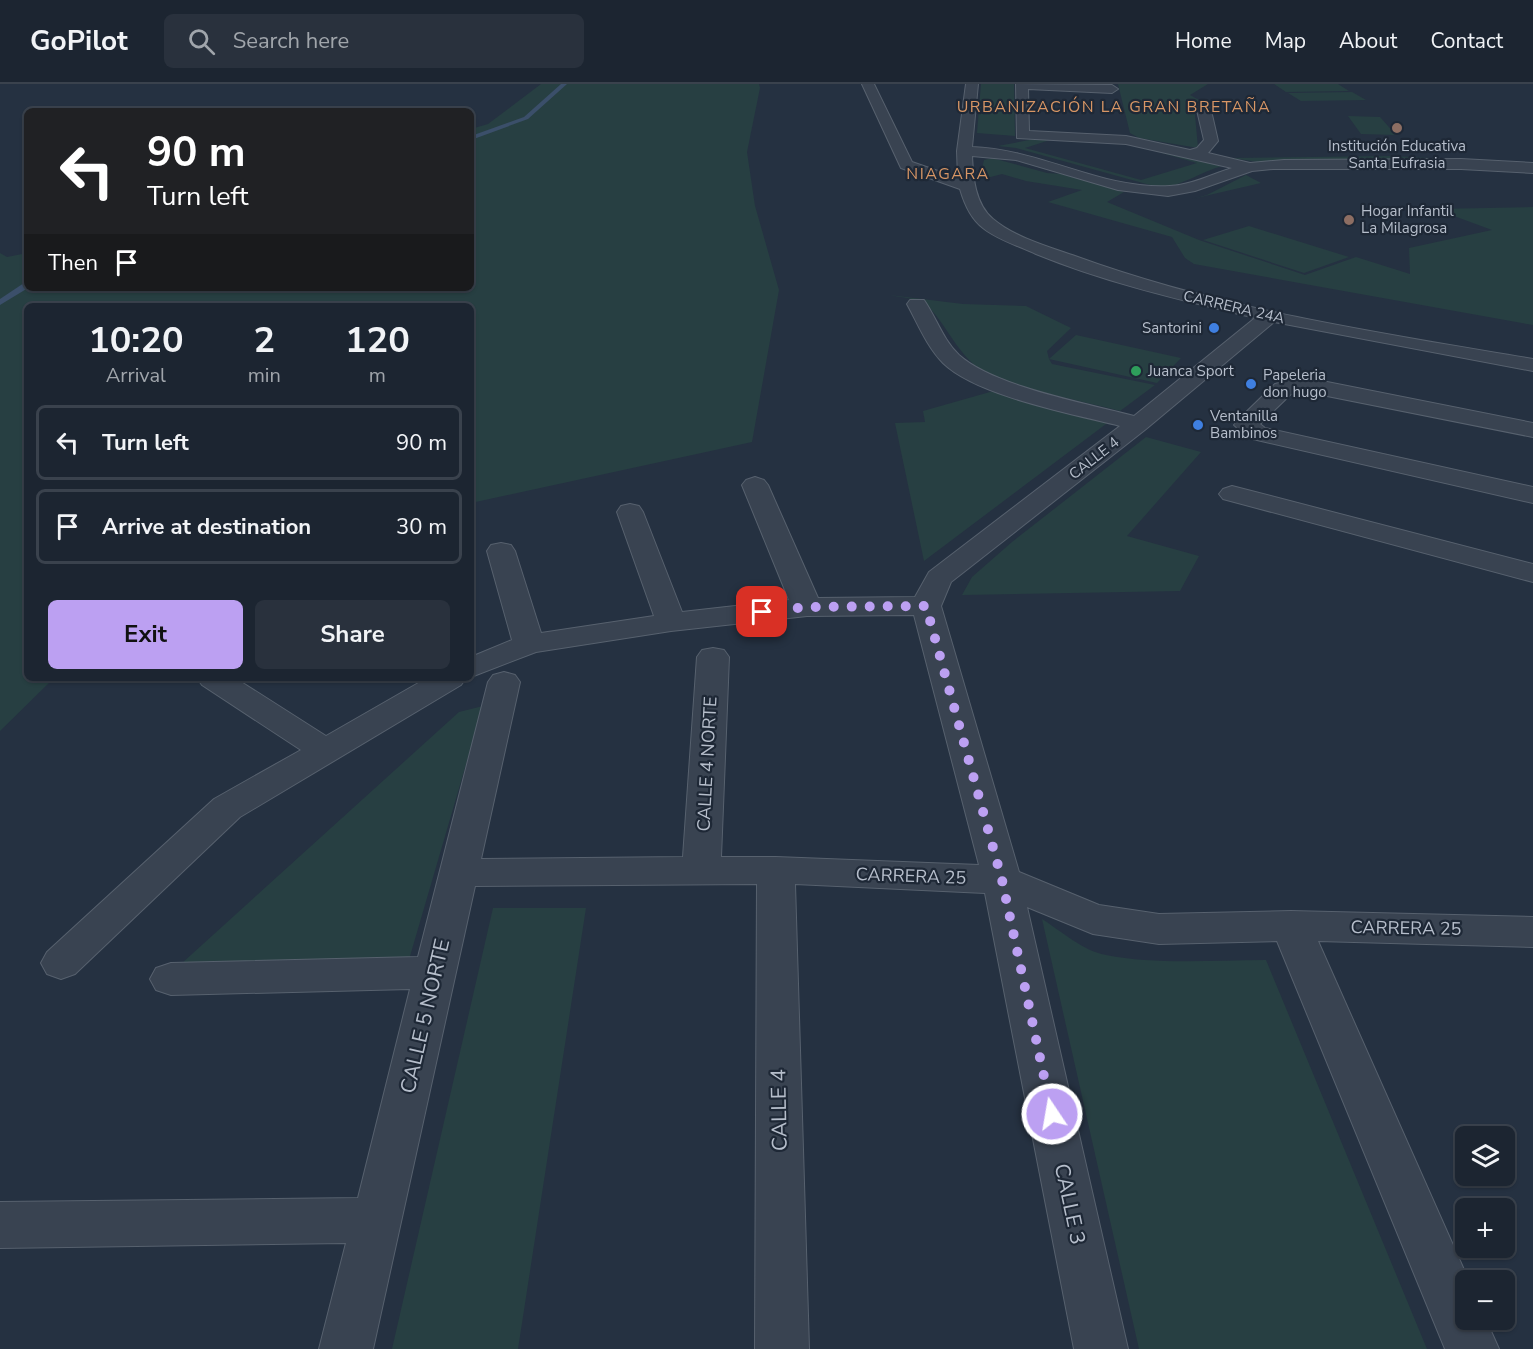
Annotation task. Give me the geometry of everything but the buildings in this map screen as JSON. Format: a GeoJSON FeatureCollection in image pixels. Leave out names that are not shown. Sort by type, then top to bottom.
{"type":"FeatureCollection","features":[{"type":"Feature","properties":{"kind":"street"},"geometry":{"type":"LineString","coordinates":[[868,84],[906,165],[966,186]]}},
{"type":"Feature","properties":{"kind":"street","name":"CARRERA 24A"},"geometry":{"type":"LineString","coordinates":[[972,84],[964,152],[966,186],[984,220],[1068,261],[1150,287],[1270,316],[1533,365]]}},
{"type":"Feature","properties":{"kind":"street"},"geometry":{"type":"LineString","coordinates":[[1113,91],[1022,85],[1022,135],[1125,135],[1252,167],[1453,165],[1533,168]]}},
{"type":"Feature","properties":{"kind":"street"},"geometry":{"type":"LineString","coordinates":[[1194,153],[1203,151],[1211,141],[1203,106]]}},
{"type":"Feature","properties":{"kind":"street"},"geometry":{"type":"LineString","coordinates":[[964,152],[989,150],[1010,153],[1143,190],[1184,189],[1252,167]]}},
{"type":"Feature","properties":{"kind":"street"},"geometry":{"type":"LineString","coordinates":[[1425,150],[1453,165]]}},
{"type":"Feature","properties":{"kind":"street"},"geometry":{"type":"LineString","coordinates":[[916,304],[951,359],[973,374],[1006,386],[1138,424]]}},
{"type":"Feature","properties":{"kind":"street","name":"CALLE 4"},"geometry":{"type":"LineString","coordinates":[[926,606],[939,578],[1138,424],[1270,316]]}},
{"type":"Feature","properties":{"kind":"street"},"geometry":{"type":"LineString","coordinates":[[1533,430],[1302,384],[1283,389],[1246,425],[1257,433],[1533,495]]}},
{"type":"Feature","properties":{"kind":"street"},"geometry":{"type":"LineString","coordinates":[[755,485],[807,607]]}},
{"type":"Feature","properties":{"kind":"street"},"geometry":{"type":"LineString","coordinates":[[1232,494],[1533,573]]}},
{"type":"Feature","properties":{"kind":"street"},"geometry":{"type":"LineString","coordinates":[[630,512],[672,622]]}},
{"type":"Feature","properties":{"kind":"street"},"geometry":{"type":"LineString","coordinates":[[501,551],[529,644]]}},
{"type":"Feature","properties":{"kind":"street"},"geometry":{"type":"LineString","coordinates":[[474,667],[529,644],[672,622],[807,607],[926,606]]}},
{"type":"Feature","properties":{"kind":"street","name":"CALLE 3"},"geometry":{"type":"LineString","coordinates":[[926,606],[1002,880],[1101,1349]]}},
{"type":"Feature","properties":{"kind":"street","name":"CALLE 4 NORTE"},"geometry":{"type":"LineString","coordinates":[[701,871],[713,657]]}},
{"type":"Feature","properties":{"kind":"street"},"geometry":{"type":"LineString","coordinates":[[218,681],[324,750]]}},
{"type":"Feature","properties":{"kind":"street"},"geometry":{"type":"LineString","coordinates":[[61,963],[227,808],[445,681]]}},
{"type":"Feature","properties":{"kind":"street","name":"CALLE 5 NORTE"},"geometry":{"type":"LineString","coordinates":[[346,1349],[504,682]]}},
{"type":"Feature","properties":{"kind":"street","name":"CALLE 4"},"geometry":{"type":"LineString","coordinates":[[776,870],[782,1349]]}},
{"type":"Feature","properties":{"kind":"street","name":"CARRERA 25"},"geometry":{"type":"LineString","coordinates":[[460,873],[776,870],[1002,880],[1093,919],[1159,929],[1291,926],[1533,932]]}},
{"type":"Feature","properties":{"kind":"street"},"geometry":{"type":"LineString","coordinates":[[1291,926],[1472,1349]]}},
{"type":"Feature","properties":{"kind":"street"},"geometry":{"type":"LineString","coordinates":[[171,979],[435,973]]}},
{"type":"Feature","properties":{"kind":"street"},"geometry":{"type":"LineString","coordinates":[[0,1225],[378,1220]]}},
{"type":"Feature","properties":{"kind":"green space"},"geometry":{"type":"Polygon","coordinates":[[[541,84],[759,84],[747,152],[755,206],[779,290],[752,442],[474,502],[474,303],[24,303],[24,681],[51,681],[0,731],[0,253],[7,257],[24,254],[24,291],[474,291],[474,128],[488,124],[541,84]]]}},
{"type":"Feature","properties":{"kind":"green space"},"geometry":{"type":"Polygon","coordinates":[[[981,84],[1014,84],[1015,136],[977,133],[981,84]]]}},
{"type":"Feature","properties":{"kind":"green space"},"geometry":{"type":"Polygon","coordinates":[[[1118,84],[1208,84],[1190,95],[1206,104],[1194,104],[1198,148],[1139,138],[1130,133],[1118,84]]]}},
{"type":"Feature","properties":{"kind":"green space"},"geometry":{"type":"Polygon","coordinates":[[[1274,84],[1338,84],[1349,91],[1286,92],[1274,84]]]}},
{"type":"Feature","properties":{"kind":"green space"},"geometry":{"type":"Polygon","coordinates":[[[1352,92],[1366,100],[1301,101],[1288,93],[1352,92]]]}},
{"type":"Feature","properties":{"kind":"green space"},"geometry":{"type":"Polygon","coordinates":[[[1348,116],[1380,117],[1396,135],[1361,134],[1348,116]]]}},
{"type":"Feature","properties":{"kind":"green space"},"geometry":{"type":"Polygon","coordinates":[[[1045,137],[1050,140],[1025,148],[1141,180],[1197,163],[1162,153],[1170,151],[1222,166],[1161,188],[1016,148],[998,146],[1045,137]]]}},
{"type":"Feature","properties":{"kind":"green space"},"geometry":{"type":"Polygon","coordinates":[[[1391,156],[1430,158],[1434,162],[1264,163],[1232,158],[1391,156]]]}},
{"type":"Feature","properties":{"kind":"green space"},"geometry":{"type":"Polygon","coordinates":[[[992,158],[1047,173],[1062,174],[1124,192],[1107,202],[1199,240],[1305,275],[1356,257],[1410,274],[1409,248],[1492,230],[1435,209],[1533,207],[1533,325],[1194,264],[1185,258],[1172,237],[1048,202],[1082,190],[1026,181],[1002,174],[987,178],[981,173],[984,160],[992,158]]]}},
{"type":"Feature","properties":{"kind":"green space"},"geometry":{"type":"Polygon","coordinates":[[[1246,175],[1261,183],[1192,199],[1207,195],[1246,175]]]}},
{"type":"Feature","properties":{"kind":"green space"},"geometry":{"type":"Polygon","coordinates":[[[1249,226],[1349,257],[1304,273],[1203,240],[1249,226]]]}},
{"type":"Feature","properties":{"kind":"green space"},"geometry":{"type":"Polygon","coordinates":[[[889,295],[963,304],[1026,306],[1071,328],[1047,351],[1052,364],[1155,385],[1120,411],[1015,384],[998,378],[973,364],[935,314],[921,302],[889,295]]]}},
{"type":"Feature","properties":{"kind":"green space","name":"Juanca Sport"},"geometry":{"type":"Polygon","coordinates":[[[1076,335],[1181,358],[1157,383],[1049,359],[1076,335]]]}},
{"type":"Feature","properties":{"kind":"green space"},"geometry":{"type":"Polygon","coordinates":[[[997,390],[1110,421],[924,561],[895,423],[925,422],[923,411],[997,390]]]}},
{"type":"Feature","properties":{"kind":"green space"},"geometry":{"type":"Polygon","coordinates":[[[1146,437],[1201,452],[1127,536],[1199,556],[1180,591],[962,595],[972,577],[1012,542],[1146,437]]]}},
{"type":"Feature","properties":{"kind":"green space"},"geometry":{"type":"Polygon","coordinates":[[[483,706],[408,963],[181,964],[459,712],[483,706]]]}},
{"type":"Feature","properties":{"kind":"green space"},"geometry":{"type":"Polygon","coordinates":[[[493,908],[586,908],[518,1349],[392,1349],[493,908]]]}},
{"type":"Feature","properties":{"kind":"green space"},"geometry":{"type":"Polygon","coordinates":[[[1042,919],[1081,945],[1106,955],[1165,961],[1266,960],[1427,1349],[1139,1349],[1042,919]]]}},
{"type":"Feature","properties":{"kind":"waterway"},"geometry":{"type":"LineString","coordinates":[[474,137],[526,118],[564,84]]}},
{"type":"Feature","properties":{"kind":"waterway"},"geometry":{"type":"LineString","coordinates":[[0,303],[24,287]]}},
{"type":"Feature","properties":{"kind":"place","name":"Institución Educativa Santa Eufrasia"},"geometry":{"type":"Point","coordinates":[1397,128]}},
{"type":"Feature","properties":{"kind":"place","name":"Hogar Infantil La Milagrosa"},"geometry":{"type":"Point","coordinates":[1349,220]}},
{"type":"Feature","properties":{"kind":"place","name":"Santorini"},"geometry":{"type":"Point","coordinates":[1214,328]}},
{"type":"Feature","properties":{"kind":"place","name":"Juanca Sport"},"geometry":{"type":"Point","coordinates":[1136,371]}},
{"type":"Feature","properties":{"kind":"place","name":"Papeleria don hugo"},"geometry":{"type":"Point","coordinates":[1251,384]}},
{"type":"Feature","properties":{"kind":"place","name":"Ventanilla Bambinos"},"geometry":{"type":"Point","coordinates":[1198,425]}},
{"type":"Feature","properties":{"kind":"district","name":"URBANIZACIÓN LA GRAN BRETAÑA"},"geometry":{"type":"Point","coordinates":[1114,106]}},
{"type":"Feature","properties":{"kind":"district","name":"NIAGARA"},"geometry":{"type":"Point","coordinates":[948,173]}},
{"type":"Feature","properties":{"kind":"route"},"geometry":{"type":"LineString","coordinates":[[762,612],[807,607],[926,606],[1002,880],[1052,1114]]}}]}
